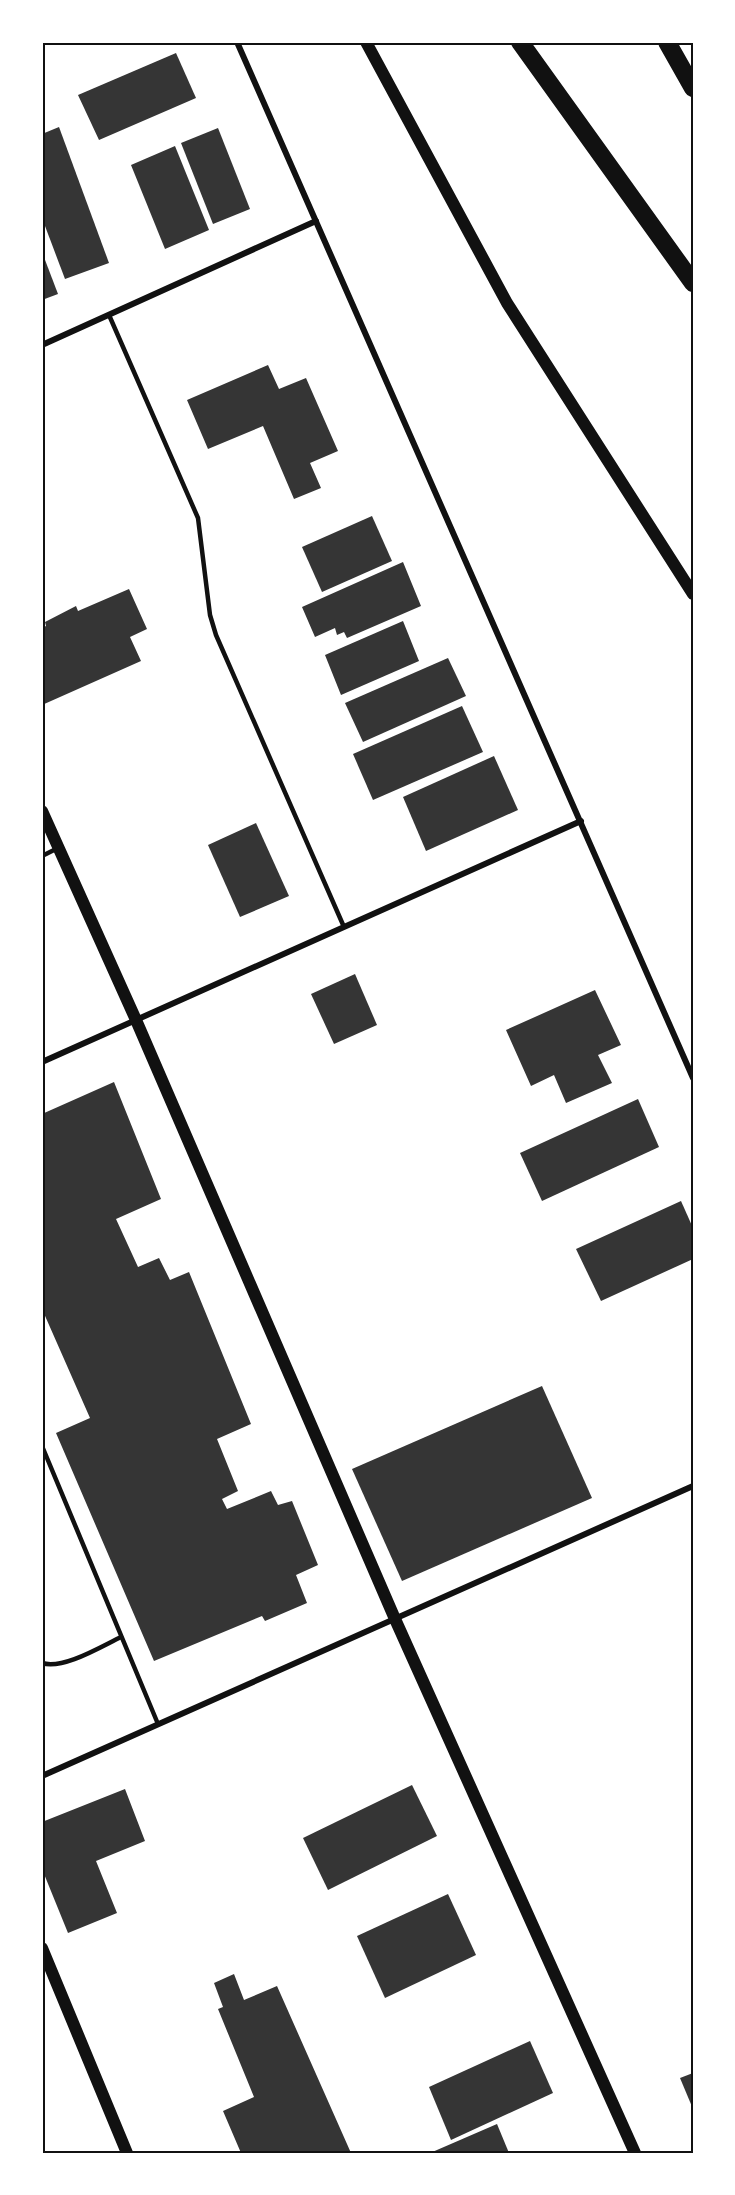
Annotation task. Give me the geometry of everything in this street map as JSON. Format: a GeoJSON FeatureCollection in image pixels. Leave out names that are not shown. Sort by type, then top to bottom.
{"type":"FeatureCollection","features":[{"type":"Feature","properties":{"kind":"highway"},"geometry":{"type":"LineString","coordinates":[[520,42],[693,283]]}},
{"type":"Feature","properties":{"kind":"highway"},"geometry":{"type":"LineString","coordinates":[[667,42],[693,88]]}},
{"type":"Feature","properties":{"kind":"main road"},"geometry":{"type":"LineString","coordinates":[[366,42],[507,303],[693,594]]}},
{"type":"Feature","properties":{"kind":"main road"},"geometry":{"type":"LineString","coordinates":[[42,811],[136,1020],[395,1619],[635,2153]]}},
{"type":"Feature","properties":{"kind":"main road"},"geometry":{"type":"LineString","coordinates":[[42,1948],[128,2153]]}},
{"type":"Feature","properties":{"kind":"street"},"geometry":{"type":"LineString","coordinates":[[237,42],[693,1078]]}},
{"type":"Feature","properties":{"kind":"street"},"geometry":{"type":"LineString","coordinates":[[42,345],[316,221]]}},
{"type":"Feature","properties":{"kind":"street"},"geometry":{"type":"LineString","coordinates":[[42,1062],[581,821]]}},
{"type":"Feature","properties":{"kind":"street"},"geometry":{"type":"LineString","coordinates":[[42,1776],[693,1486]]}},
{"type":"Feature","properties":{"kind":"lane"},"geometry":{"type":"LineString","coordinates":[[109,315],[198,518],[210,615],[216,634],[344,927]]}},
{"type":"Feature","properties":{"kind":"lane"},"geometry":{"type":"LineString","coordinates":[[42,856],[59,848]]}},
{"type":"Feature","properties":{"kind":"lane"},"geometry":{"type":"LineString","coordinates":[[42,1446],[158,1724]]}},
{"type":"Feature","properties":{"kind":"lane"},"geometry":{"type":"LineString","coordinates":[[42,1663],[50,1665],[69,1660],[122,1637]]}},
{"type":"Feature","properties":{"kind":"building"},"geometry":{"type":"Polygon","coordinates":[[[176,53],[196,98],[99,140],[78,95],[176,53]]]}},
{"type":"Feature","properties":{"kind":"building"},"geometry":{"type":"Polygon","coordinates":[[[59,127],[109,263],[65,279],[42,218],[42,134],[59,127]]]}},
{"type":"Feature","properties":{"kind":"building"},"geometry":{"type":"Polygon","coordinates":[[[218,128],[250,209],[213,224],[181,143],[218,128]]]}},
{"type":"Feature","properties":{"kind":"building"},"geometry":{"type":"Polygon","coordinates":[[[175,146],[209,230],[165,249],[131,165],[175,146]]]}},
{"type":"Feature","properties":{"kind":"building"},"geometry":{"type":"Polygon","coordinates":[[[42,252],[58,294],[42,300],[42,252]]]}},
{"type":"Feature","properties":{"kind":"building"},"geometry":{"type":"Polygon","coordinates":[[[268,365],[279,389],[306,378],[338,451],[310,463],[321,488],[294,499],[263,426],[208,449],[187,400],[268,365]]]}},
{"type":"Feature","properties":{"kind":"building"},"geometry":{"type":"Polygon","coordinates":[[[372,516],[392,561],[322,592],[302,547],[372,516]]]}},
{"type":"Feature","properties":{"kind":"building"},"geometry":{"type":"Polygon","coordinates":[[[403,562],[421,606],[347,638],[344,632],[337,635],[335,628],[315,637],[302,607],[403,562]]]}},
{"type":"Feature","properties":{"kind":"building"},"geometry":{"type":"Polygon","coordinates":[[[129,589],[147,629],[130,637],[141,661],[42,705],[42,628],[46,626],[45,622],[76,606],[78,611],[129,589]]]}},
{"type":"Feature","properties":{"kind":"building"},"geometry":{"type":"Polygon","coordinates":[[[403,621],[419,661],[341,695],[325,655],[403,621]]]}},
{"type":"Feature","properties":{"kind":"building"},"geometry":{"type":"Polygon","coordinates":[[[448,658],[466,696],[363,742],[345,703],[448,658]]]}},
{"type":"Feature","properties":{"kind":"building"},"geometry":{"type":"Polygon","coordinates":[[[462,706],[483,752],[373,800],[353,754],[462,706]]]}},
{"type":"Feature","properties":{"kind":"building"},"geometry":{"type":"Polygon","coordinates":[[[494,756],[518,810],[426,851],[403,797],[494,756]]]}},
{"type":"Feature","properties":{"kind":"building"},"geometry":{"type":"Polygon","coordinates":[[[256,823],[289,896],[240,917],[208,845],[256,823]]]}},
{"type":"Feature","properties":{"kind":"building"},"geometry":{"type":"Polygon","coordinates":[[[355,974],[377,1025],[334,1044],[311,994],[355,974]]]}},
{"type":"Feature","properties":{"kind":"building"},"geometry":{"type":"Polygon","coordinates":[[[595,990],[621,1045],[598,1055],[612,1083],[566,1103],[554,1075],[531,1086],[506,1030],[595,990]]]}},
{"type":"Feature","properties":{"kind":"building"},"geometry":{"type":"Polygon","coordinates":[[[114,1082],[161,1199],[116,1219],[138,1267],[159,1258],[170,1280],[189,1272],[251,1424],[217,1439],[238,1491],[222,1499],[227,1509],[271,1491],[278,1505],[292,1501],[318,1565],[296,1575],[307,1603],[265,1621],[262,1616],[154,1661],[56,1433],[90,1418],[42,1309],[42,1114],[114,1082]]]}},
{"type":"Feature","properties":{"kind":"building"},"geometry":{"type":"Polygon","coordinates":[[[638,1099],[659,1147],[542,1201],[520,1153],[638,1099]]]}},
{"type":"Feature","properties":{"kind":"building"},"geometry":{"type":"Polygon","coordinates":[[[681,1201],[693,1228],[693,1259],[601,1301],[576,1249],[681,1201]]]}},
{"type":"Feature","properties":{"kind":"building"},"geometry":{"type":"Polygon","coordinates":[[[542,1386],[592,1498],[402,1581],[352,1469],[542,1386]]]}},
{"type":"Feature","properties":{"kind":"building"},"geometry":{"type":"Polygon","coordinates":[[[412,1785],[437,1836],[328,1890],[303,1838],[412,1785]]]}},
{"type":"Feature","properties":{"kind":"building"},"geometry":{"type":"Polygon","coordinates":[[[125,1789],[145,1841],[96,1861],[117,1913],[68,1933],[42,1869],[42,1822],[125,1789]]]}},
{"type":"Feature","properties":{"kind":"building"},"geometry":{"type":"Polygon","coordinates":[[[448,1894],[476,1955],[385,1998],[357,1936],[448,1894]]]}},
{"type":"Feature","properties":{"kind":"building"},"geometry":{"type":"Polygon","coordinates":[[[234,1974],[244,2000],[277,1986],[351,2153],[241,2153],[223,2111],[254,2097],[218,2009],[223,2007],[214,1983],[234,1974]]]}},
{"type":"Feature","properties":{"kind":"building"},"geometry":{"type":"Polygon","coordinates":[[[530,2041],[553,2093],[451,2140],[429,2087],[530,2041]]]}},
{"type":"Feature","properties":{"kind":"building"},"geometry":{"type":"Polygon","coordinates":[[[693,2073],[693,2109],[680,2078],[693,2073]]]}},
{"type":"Feature","properties":{"kind":"building"},"geometry":{"type":"Polygon","coordinates":[[[497,2124],[509,2153],[430,2153],[497,2124]]]}}]}
